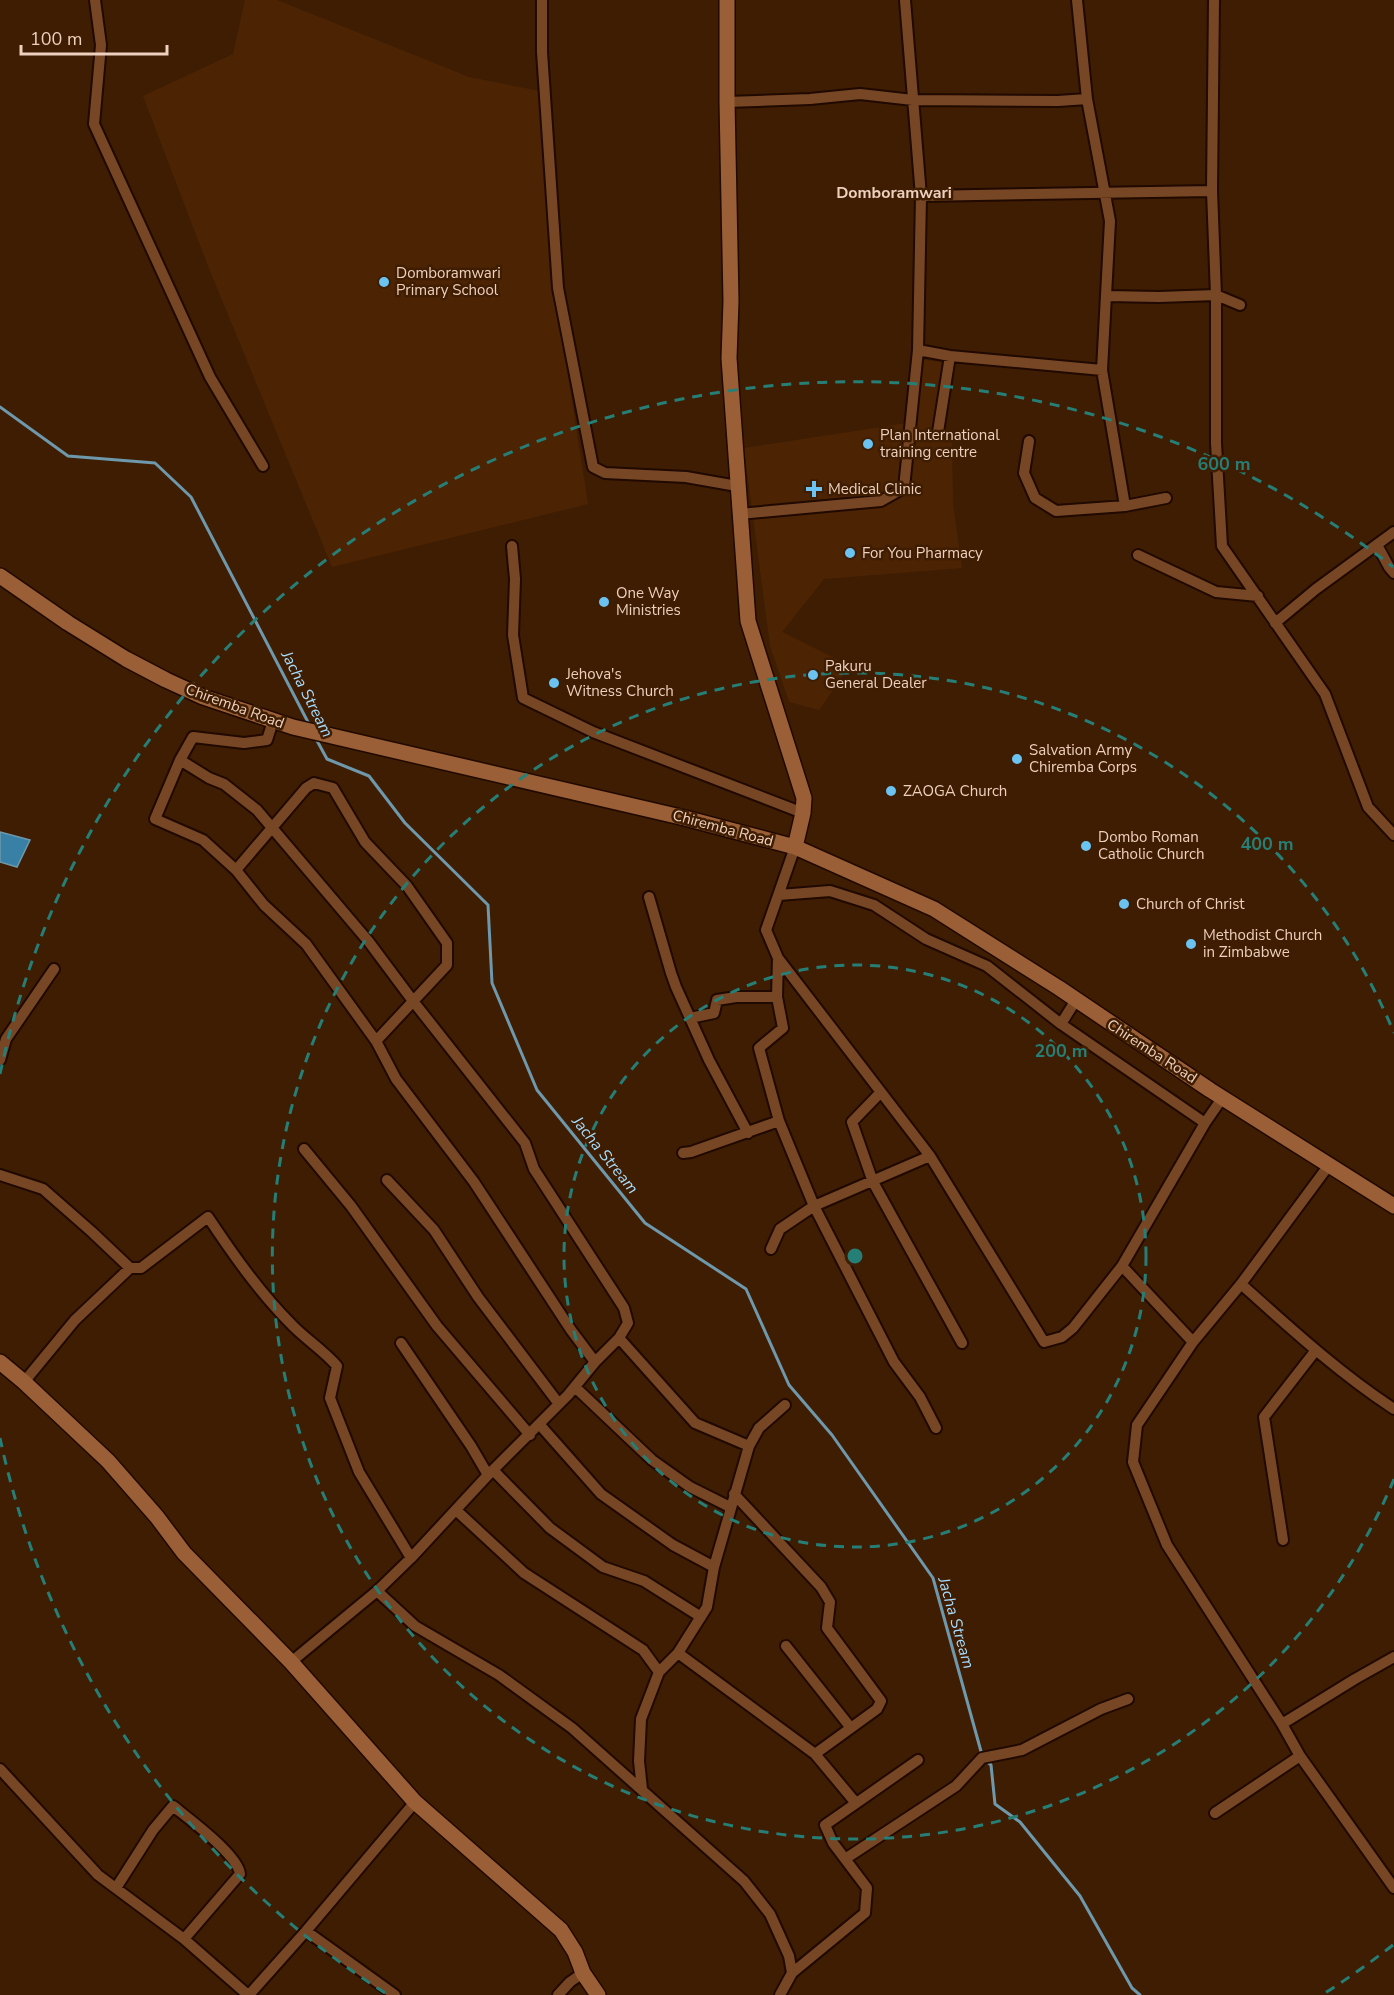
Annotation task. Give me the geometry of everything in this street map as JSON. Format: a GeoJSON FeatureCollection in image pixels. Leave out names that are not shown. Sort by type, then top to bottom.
{"type":"FeatureCollection","features":[{"type":"Feature","properties":{"kind":"street"},"geometry":{"type":"LineString","coordinates":[[95,0],[101,45],[94,124],[210,377],[263,466]]}},
{"type":"Feature","properties":{"kind":"street"},"geometry":{"type":"LineString","coordinates":[[542,0],[542,52],[560,302],[593,467],[605,473],[686,477],[737,486]]}},
{"type":"Feature","properties":{"kind":"street"},"geometry":{"type":"LineString","coordinates":[[727,0],[729,358],[748,621],[804,798],[795,847],[766,930],[778,958],[930,1156],[1044,1342],[1062,1337],[1073,1328],[1122,1266],[1205,1123],[1223,1097]]}},
{"type":"Feature","properties":{"kind":"street"},"geometry":{"type":"LineString","coordinates":[[739,514],[881,501],[904,488],[918,350],[921,196],[904,0]]}},
{"type":"Feature","properties":{"kind":"street"},"geometry":{"type":"LineString","coordinates":[[1077,0],[1087,99],[1110,221],[1102,370],[1125,506]]}},
{"type":"Feature","properties":{"kind":"street"},"geometry":{"type":"LineString","coordinates":[[1214,0],[1212,191],[1216,295],[1216,444],[1222,546],[1325,694],[1368,807],[1394,835]]}},
{"type":"Feature","properties":{"kind":"street"},"geometry":{"type":"LineString","coordinates":[[727,102],[810,99],[860,94],[913,100],[1058,101],[1087,99]]}},
{"type":"Feature","properties":{"kind":"street"},"geometry":{"type":"LineString","coordinates":[[921,196],[1212,191]]}},
{"type":"Feature","properties":{"kind":"street"},"geometry":{"type":"LineString","coordinates":[[1107,296],[1216,295],[1240,305]]}},
{"type":"Feature","properties":{"kind":"street"},"geometry":{"type":"LineString","coordinates":[[918,350],[950,356],[1102,370]]}},
{"type":"Feature","properties":{"kind":"street"},"geometry":{"type":"LineString","coordinates":[[938,432],[950,356]]}},
{"type":"Feature","properties":{"kind":"street"},"geometry":{"type":"LineString","coordinates":[[1029,441],[1024,473],[1035,498],[1056,511],[1125,506],[1166,498]]}},
{"type":"Feature","properties":{"kind":"street"},"geometry":{"type":"LineString","coordinates":[[1275,623],[1394,532]]}},
{"type":"Feature","properties":{"kind":"street"},"geometry":{"type":"LineString","coordinates":[[1377,545],[1394,573]]}},
{"type":"Feature","properties":{"kind":"street"},"geometry":{"type":"LineString","coordinates":[[512,546],[515,579],[513,635],[523,698],[593,732],[803,813]]}},
{"type":"Feature","properties":{"kind":"street"},"geometry":{"type":"LineString","coordinates":[[1138,555],[1216,592],[1258,596]]}},
{"type":"Feature","properties":{"kind":"street","name":"Chiremba Road"},"geometry":{"type":"LineString","coordinates":[[0,576],[68,623],[126,659],[203,697],[293,727],[675,816],[795,847],[934,909],[1394,1206]]}},
{"type":"Feature","properties":{"kind":"street"},"geometry":{"type":"LineString","coordinates":[[273,721],[267,740],[244,743],[193,736],[180,760],[155,819],[203,840],[236,870],[264,905],[306,944],[376,1041],[396,1079],[474,1182],[571,1330],[595,1362]]}},
{"type":"Feature","properties":{"kind":"street"},"geometry":{"type":"LineString","coordinates":[[180,760],[209,778],[224,784],[257,810],[369,942],[525,1143],[534,1169],[624,1308],[628,1323],[619,1338],[595,1362],[560,1404],[491,1472],[411,1558],[377,1591],[291,1662]]}},
{"type":"Feature","properties":{"kind":"street"},"geometry":{"type":"LineString","coordinates":[[236,870],[306,788],[314,783],[333,788],[365,842],[406,886],[447,943],[447,965],[376,1041]]}},
{"type":"Feature","properties":{"kind":"street"},"geometry":{"type":"LineString","coordinates":[[778,895],[830,891],[874,905],[926,939],[987,966],[1061,1024],[1205,1123]]}},
{"type":"Feature","properties":{"kind":"street"},"geometry":{"type":"LineString","coordinates":[[649,897],[671,973],[709,1060],[748,1133]]}},
{"type":"Feature","properties":{"kind":"street"},"geometry":{"type":"LineString","coordinates":[[778,958],[777,997],[783,1028],[759,1048],[779,1121],[814,1206],[894,1362],[920,1397],[936,1428]]}},
{"type":"Feature","properties":{"kind":"street"},"geometry":{"type":"LineString","coordinates":[[0,1060],[6,1039],[54,969]]}},
{"type":"Feature","properties":{"kind":"street"},"geometry":{"type":"LineString","coordinates":[[690,1018],[714,1013],[717,1000],[736,997],[777,997]]}},
{"type":"Feature","properties":{"kind":"street"},"geometry":{"type":"LineString","coordinates":[[1061,1024],[1076,1000]]}},
{"type":"Feature","properties":{"kind":"street"},"geometry":{"type":"LineString","coordinates":[[881,1092],[852,1122],[873,1182],[962,1343]]}},
{"type":"Feature","properties":{"kind":"street"},"geometry":{"type":"LineString","coordinates":[[683,1153],[779,1121]]}},
{"type":"Feature","properties":{"kind":"street"},"geometry":{"type":"LineString","coordinates":[[304,1149],[351,1206],[437,1326],[530,1435]]}},
{"type":"Feature","properties":{"kind":"street"},"geometry":{"type":"LineString","coordinates":[[771,1249],[780,1229],[814,1206],[930,1156]]}},
{"type":"Feature","properties":{"kind":"street"},"geometry":{"type":"LineString","coordinates":[[1329,1165],[1241,1284],[1193,1342],[1137,1425],[1133,1462],[1167,1545],[1282,1724],[1300,1756],[1394,1888]]}},
{"type":"Feature","properties":{"kind":"street"},"geometry":{"type":"LineString","coordinates":[[0,1174],[43,1189],[130,1268]]}},
{"type":"Feature","properties":{"kind":"street"},"geometry":{"type":"LineString","coordinates":[[387,1180],[434,1230],[478,1297],[560,1404]]}},
{"type":"Feature","properties":{"kind":"street"},"geometry":{"type":"LineString","coordinates":[[24,1382],[75,1320],[130,1268],[141,1268],[208,1217],[245,1273],[294,1327],[338,1366],[330,1398],[359,1472],[411,1558]]}},
{"type":"Feature","properties":{"kind":"street"},"geometry":{"type":"LineString","coordinates":[[1122,1266],[1193,1342]]}},
{"type":"Feature","properties":{"kind":"street"},"geometry":{"type":"LineString","coordinates":[[1241,1284],[1316,1350],[1370,1394],[1394,1409]]}},
{"type":"Feature","properties":{"kind":"street"},"geometry":{"type":"LineString","coordinates":[[619,1338],[695,1423],[749,1446]]}},
{"type":"Feature","properties":{"kind":"street"},"geometry":{"type":"LineString","coordinates":[[400,1343],[491,1472],[550,1528],[603,1567],[644,1581],[701,1617]]}},
{"type":"Feature","properties":{"kind":"street"},"geometry":{"type":"LineString","coordinates":[[1283,1540],[1264,1417],[1316,1350]]}},
{"type":"Feature","properties":{"kind":"street"},"geometry":{"type":"LineString","coordinates":[[0,1362],[108,1461],[157,1517],[184,1553],[291,1662],[415,1802],[561,1930],[583,1973],[598,1995]]}},
{"type":"Feature","properties":{"kind":"street"},"geometry":{"type":"LineString","coordinates":[[575,1387],[652,1460],[690,1488],[730,1507]]}},
{"type":"Feature","properties":{"kind":"street"},"geometry":{"type":"LineString","coordinates":[[642,1789],[639,1761],[641,1719],[659,1672],[678,1653],[707,1607],[714,1568],[749,1446],[759,1428],[785,1404]]}},
{"type":"Feature","properties":{"kind":"street"},"geometry":{"type":"LineString","coordinates":[[540,1425],[601,1494],[674,1545],[714,1568]]}},
{"type":"Feature","properties":{"kind":"street"},"geometry":{"type":"LineString","coordinates":[[734,1494],[821,1587],[831,1602],[827,1628],[881,1701],[877,1709],[815,1754]]}},
{"type":"Feature","properties":{"kind":"street"},"geometry":{"type":"LineString","coordinates":[[457,1510],[524,1573],[643,1650],[659,1672]]}},
{"type":"Feature","properties":{"kind":"street"},"geometry":{"type":"LineString","coordinates":[[377,1591],[415,1626],[500,1675],[572,1728],[744,1881],[770,1914],[789,1956],[792,1973]]}},
{"type":"Feature","properties":{"kind":"street"},"geometry":{"type":"LineString","coordinates":[[786,1646],[851,1728]]}},
{"type":"Feature","properties":{"kind":"street"},"geometry":{"type":"LineString","coordinates":[[678,1653],[815,1754],[855,1802]]}},
{"type":"Feature","properties":{"kind":"street"},"geometry":{"type":"LineString","coordinates":[[1282,1724],[1355,1678],[1394,1657]]}},
{"type":"Feature","properties":{"kind":"street"},"geometry":{"type":"LineString","coordinates":[[845,1859],[956,1786],[982,1758],[1022,1750],[1101,1709],[1128,1699]]}},
{"type":"Feature","properties":{"kind":"street"},"geometry":{"type":"LineString","coordinates":[[1215,1813],[1300,1756]]}},
{"type":"Feature","properties":{"kind":"street"},"geometry":{"type":"LineString","coordinates":[[780,1995],[792,1973],[865,1913],[867,1888],[833,1843],[825,1824],[918,1760]]}},
{"type":"Feature","properties":{"kind":"street"},"geometry":{"type":"LineString","coordinates":[[0,1769],[98,1875],[184,1940],[249,1995],[415,1802]]}},
{"type":"Feature","properties":{"kind":"street"},"geometry":{"type":"LineString","coordinates":[[116,1888],[153,1830],[173,1806],[240,1867],[240,1874],[184,1940]]}},
{"type":"Feature","properties":{"kind":"street"},"geometry":{"type":"LineString","coordinates":[[306,1931],[395,1995]]}},
{"type":"Feature","properties":{"kind":"street"},"geometry":{"type":"LineString","coordinates":[[558,1995],[570,1982],[583,1973]]}},
{"type":"Feature","properties":{"kind":"shaded area","name":"Domboramwari Primary School"},"geometry":{"type":"Polygon","coordinates":[[[245,0],[277,0],[469,77],[540,91],[556,298],[588,504],[332,567],[208,266],[143,96],[233,54],[245,0]]]}},
{"type":"Feature","properties":{"kind":"shaded area"},"geometry":{"type":"Polygon","coordinates":[[[918,359],[956,364],[943,438],[952,438],[953,504],[962,568],[824,579],[782,632],[850,666],[819,710],[789,702],[770,646],[744,448],[907,423],[918,359]]]}},
{"type":"Feature","properties":{"kind":"water"},"geometry":{"type":"Polygon","coordinates":[[[0,832],[30,840],[17,867],[0,862],[0,832]]]}},
{"type":"Feature","properties":{"kind":"waterway","name":"Jacha Stream"},"geometry":{"type":"LineString","coordinates":[[0,407],[68,456],[155,463],[191,497],[310,726]]}},
{"type":"Feature","properties":{"kind":"waterway","name":"Jacha Stream"},"geometry":{"type":"LineString","coordinates":[[315,737],[327,759],[369,776],[405,823],[488,905],[492,983],[537,1090],[645,1223],[746,1289],[789,1385],[832,1435],[933,1578],[982,1755]]}},
{"type":"Feature","properties":{"kind":"waterway","name":"Jacha Stream"},"geometry":{"type":"LineString","coordinates":[[985,1760],[991,1765],[995,1804],[1020,1822],[1080,1896],[1132,1988],[1140,1995]]}},
{"type":"Feature","properties":{"kind":"place","name":"Domboramwari Primary School"},"geometry":{"type":"Point","coordinates":[384,282]}},
{"type":"Feature","properties":{"kind":"place","name":"Plan International training centre"},"geometry":{"type":"Point","coordinates":[868,444]}},
{"type":"Feature","properties":{"kind":"place","name":"Medical Clinic"},"geometry":{"type":"Point","coordinates":[814,489]}},
{"type":"Feature","properties":{"kind":"place","name":"For You Pharmacy"},"geometry":{"type":"Point","coordinates":[850,553]}},
{"type":"Feature","properties":{"kind":"place","name":"One Way Ministries"},"geometry":{"type":"Point","coordinates":[604,602]}},
{"type":"Feature","properties":{"kind":"place","name":"Pakuru General Dealer"},"geometry":{"type":"Point","coordinates":[813,675]}},
{"type":"Feature","properties":{"kind":"place","name":"Jehova's Witness Church"},"geometry":{"type":"Point","coordinates":[554,683]}},
{"type":"Feature","properties":{"kind":"place","name":"Salvation Army Chiremba Corps"},"geometry":{"type":"Point","coordinates":[1017,759]}},
{"type":"Feature","properties":{"kind":"place","name":"ZAOGA Church"},"geometry":{"type":"Point","coordinates":[891,791]}},
{"type":"Feature","properties":{"kind":"place","name":"Dombo Roman Catholic Church"},"geometry":{"type":"Point","coordinates":[1086,846]}},
{"type":"Feature","properties":{"kind":"place","name":"Church of Christ"},"geometry":{"type":"Point","coordinates":[1124,904]}},
{"type":"Feature","properties":{"kind":"place","name":"Methodist Church in Zimbabwe"},"geometry":{"type":"Point","coordinates":[1191,944]}},
{"type":"Feature","properties":{"kind":"district","name":"Domboramwari"},"geometry":{"type":"Point","coordinates":[894,193]}}]}
